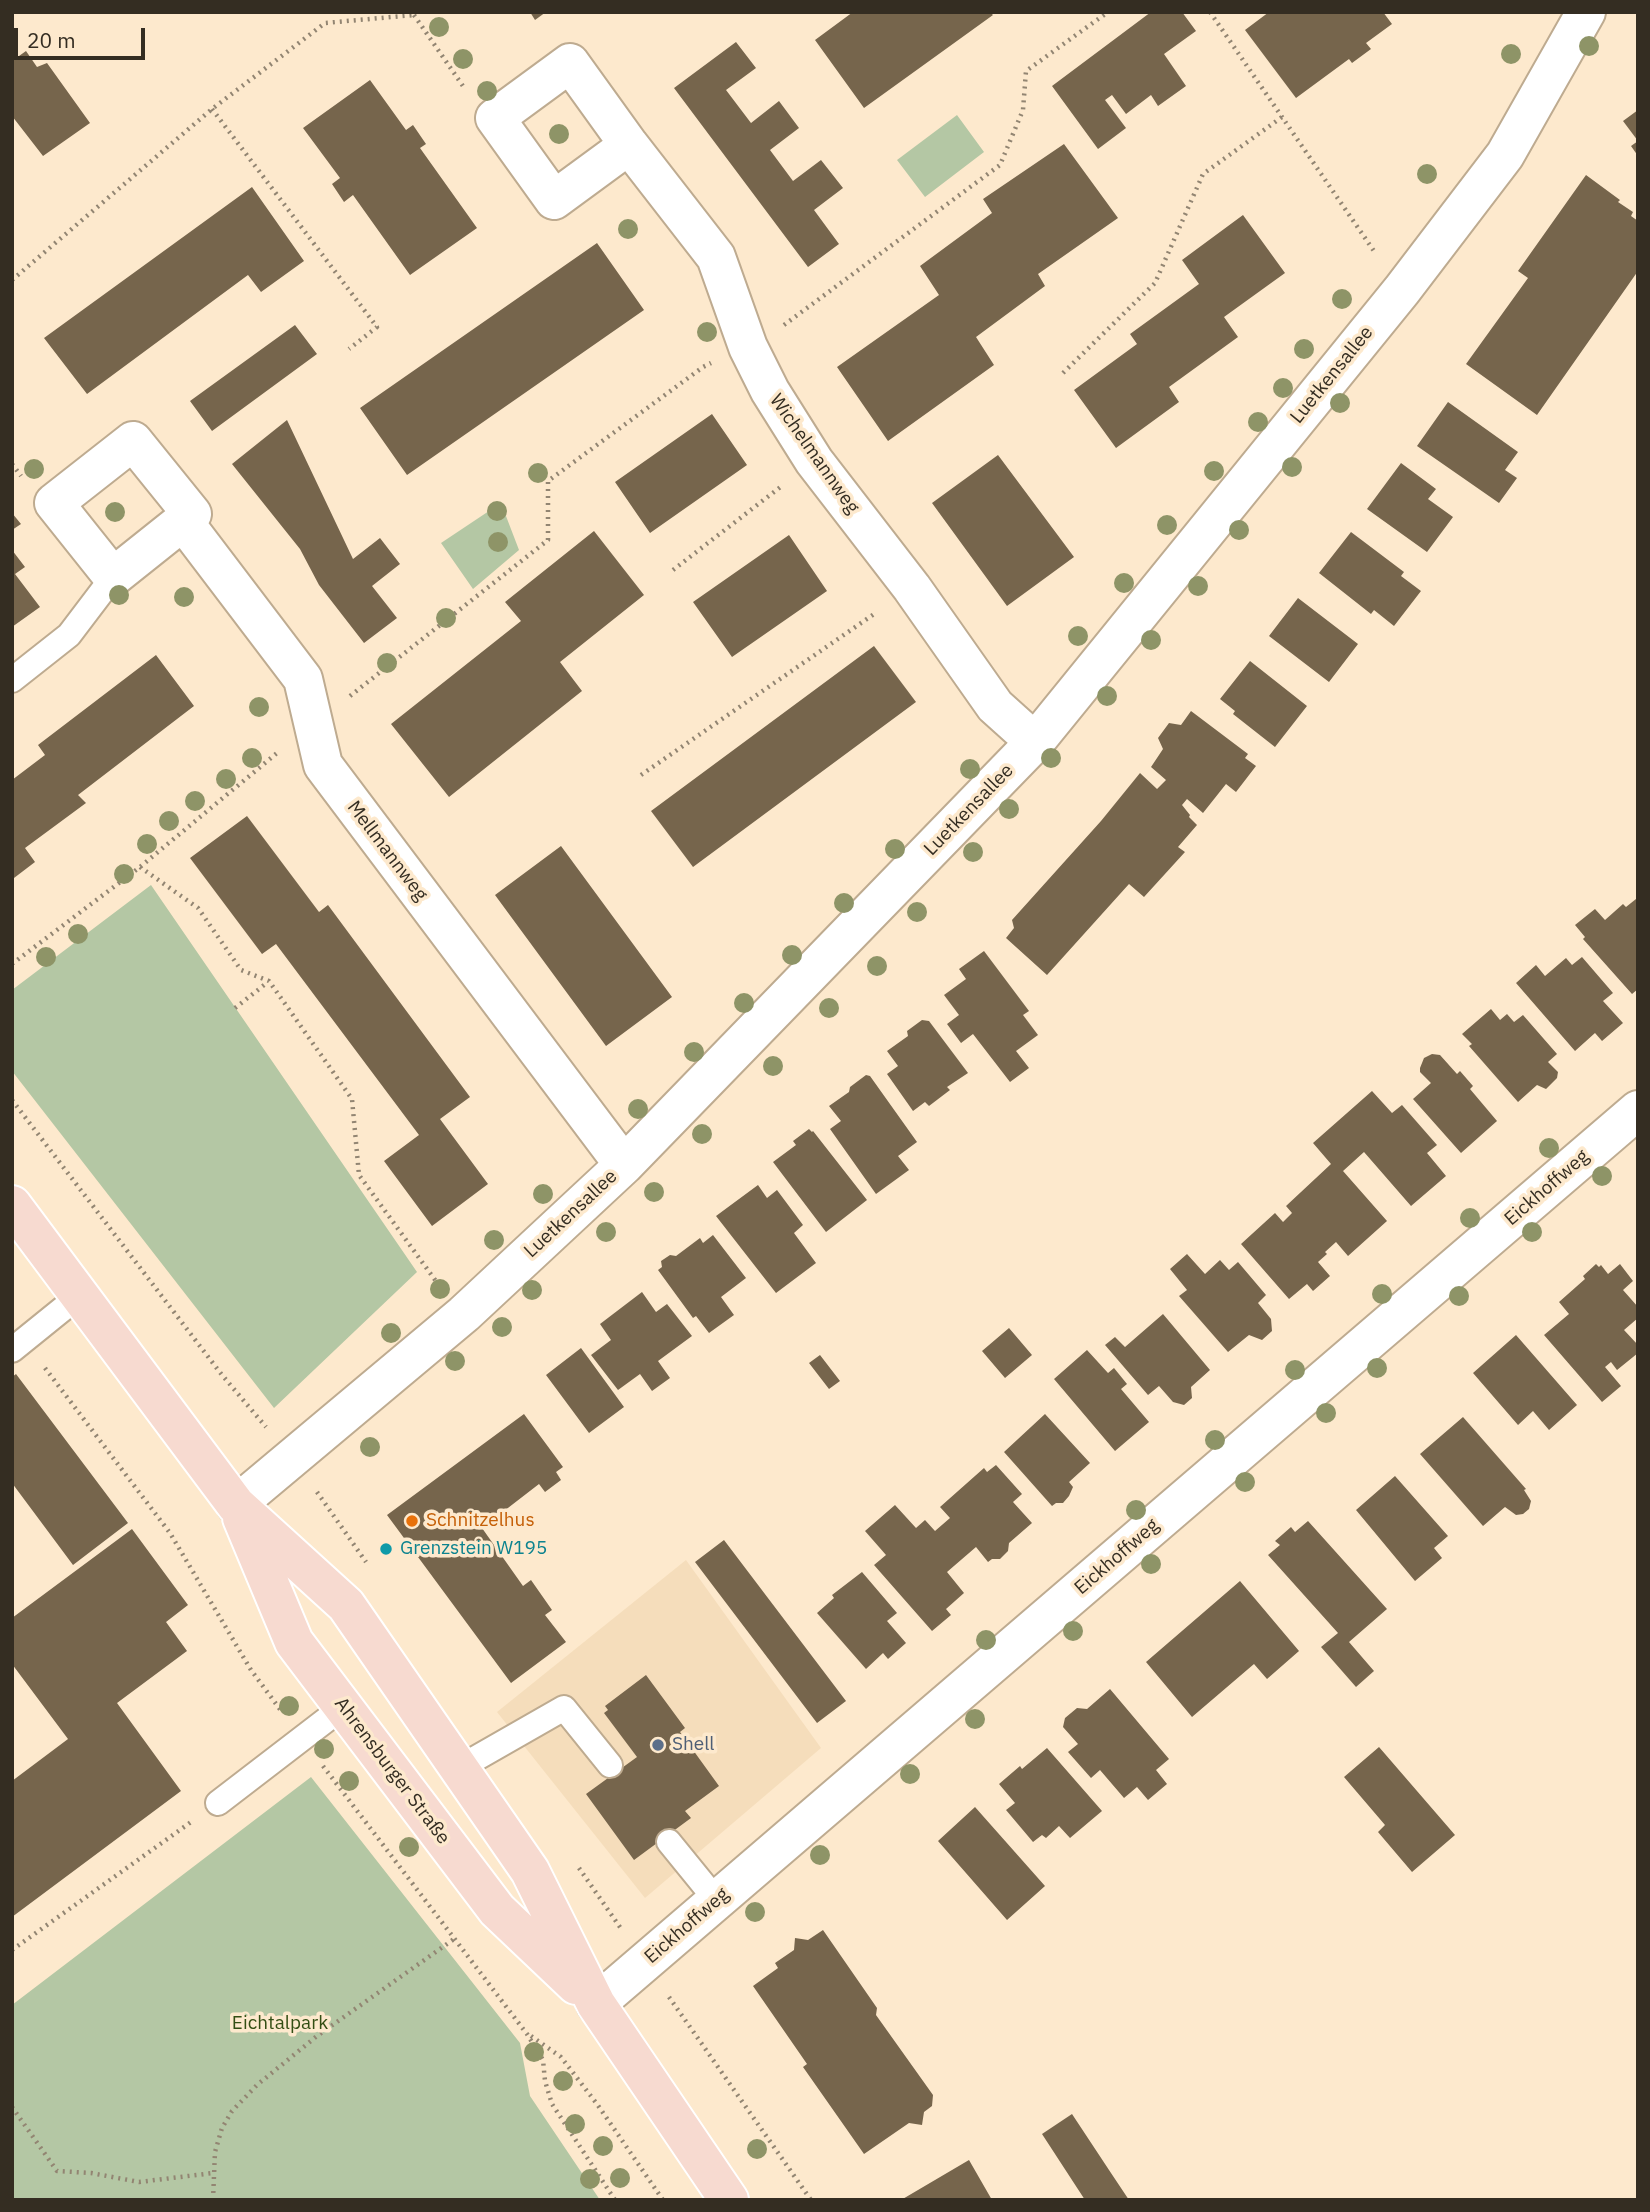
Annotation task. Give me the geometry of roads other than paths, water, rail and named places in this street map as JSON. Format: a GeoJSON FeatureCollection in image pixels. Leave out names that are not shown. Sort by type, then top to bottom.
{"type":"FeatureCollection","features":[{"type":"Feature","properties":{"kind":"main road","name":"Ahrensburger Straße"},"geometry":{"type":"LineString","coordinates":[[12,1205],[236,1505],[346,1605],[530,1871],[596,2004],[729,2200]]}},
{"type":"Feature","properties":{"kind":"main road","name":"Ahrensburger Straße"},"geometry":{"type":"LineString","coordinates":[[236,1505],[294,1642],[497,1910],[596,2004]]}},
{"type":"Feature","properties":{"kind":"street","name":"Luetkensallee"},"geometry":{"type":"LineString","coordinates":[[236,1505],[464,1314],[624,1165],[1035,741],[1402,290],[1505,155],[1586,12]]}},
{"type":"Feature","properties":{"kind":"street","name":"Wichelmannweg"},"geometry":{"type":"LineString","coordinates":[[629,145],[554,200],[495,118],[570,63],[629,145],[716,257],[748,347],[769,391],[814,461],[912,588],[995,706],[1035,741]]}},
{"type":"Feature","properties":{"kind":"street","name":"Mellmannweg"},"geometry":{"type":"LineString","coordinates":[[113,577],[54,503],[133,441],[192,514],[183,521],[303,679],[323,765],[624,1165]]}},
{"type":"Feature","properties":{"kind":"street"},"geometry":{"type":"LineString","coordinates":[[113,577],[183,521]]}},
{"type":"Feature","properties":{"kind":"street","name":"Eickhoffweg"},"geometry":{"type":"LineString","coordinates":[[596,2004],[1638,1110]]}},
{"type":"Feature","properties":{"kind":"lane"},"geometry":{"type":"LineString","coordinates":[[12,680],[69,635],[113,577]]}},
{"type":"Feature","properties":{"kind":"lane"},"geometry":{"type":"LineString","coordinates":[[12,1350],[80,1295]]}},
{"type":"Feature","properties":{"kind":"lane"},"geometry":{"type":"LineString","coordinates":[[218,1803],[342,1707]]}},
{"type":"Feature","properties":{"kind":"lane"},"geometry":{"type":"LineString","coordinates":[[458,1768],[564,1708],[610,1765]]}},
{"type":"Feature","properties":{"kind":"lane"},"geometry":{"type":"LineString","coordinates":[[670,1842],[717,1900]]}},
{"type":"Feature","properties":{"kind":"place","name":"Schnitzelhus"},"geometry":{"type":"Point","coordinates":[412,1521]}},
{"type":"Feature","properties":{"kind":"place","name":"Grenzstein W195"},"geometry":{"type":"Point","coordinates":[386,1549]}},
{"type":"Feature","properties":{"kind":"place","name":"Shell"},"geometry":{"type":"Point","coordinates":[658,1745]}},
{"type":"Feature","properties":{"kind":"park label","name":"Eichtalpark"},"geometry":{"type":"Point","coordinates":[280,2024]}}]}
